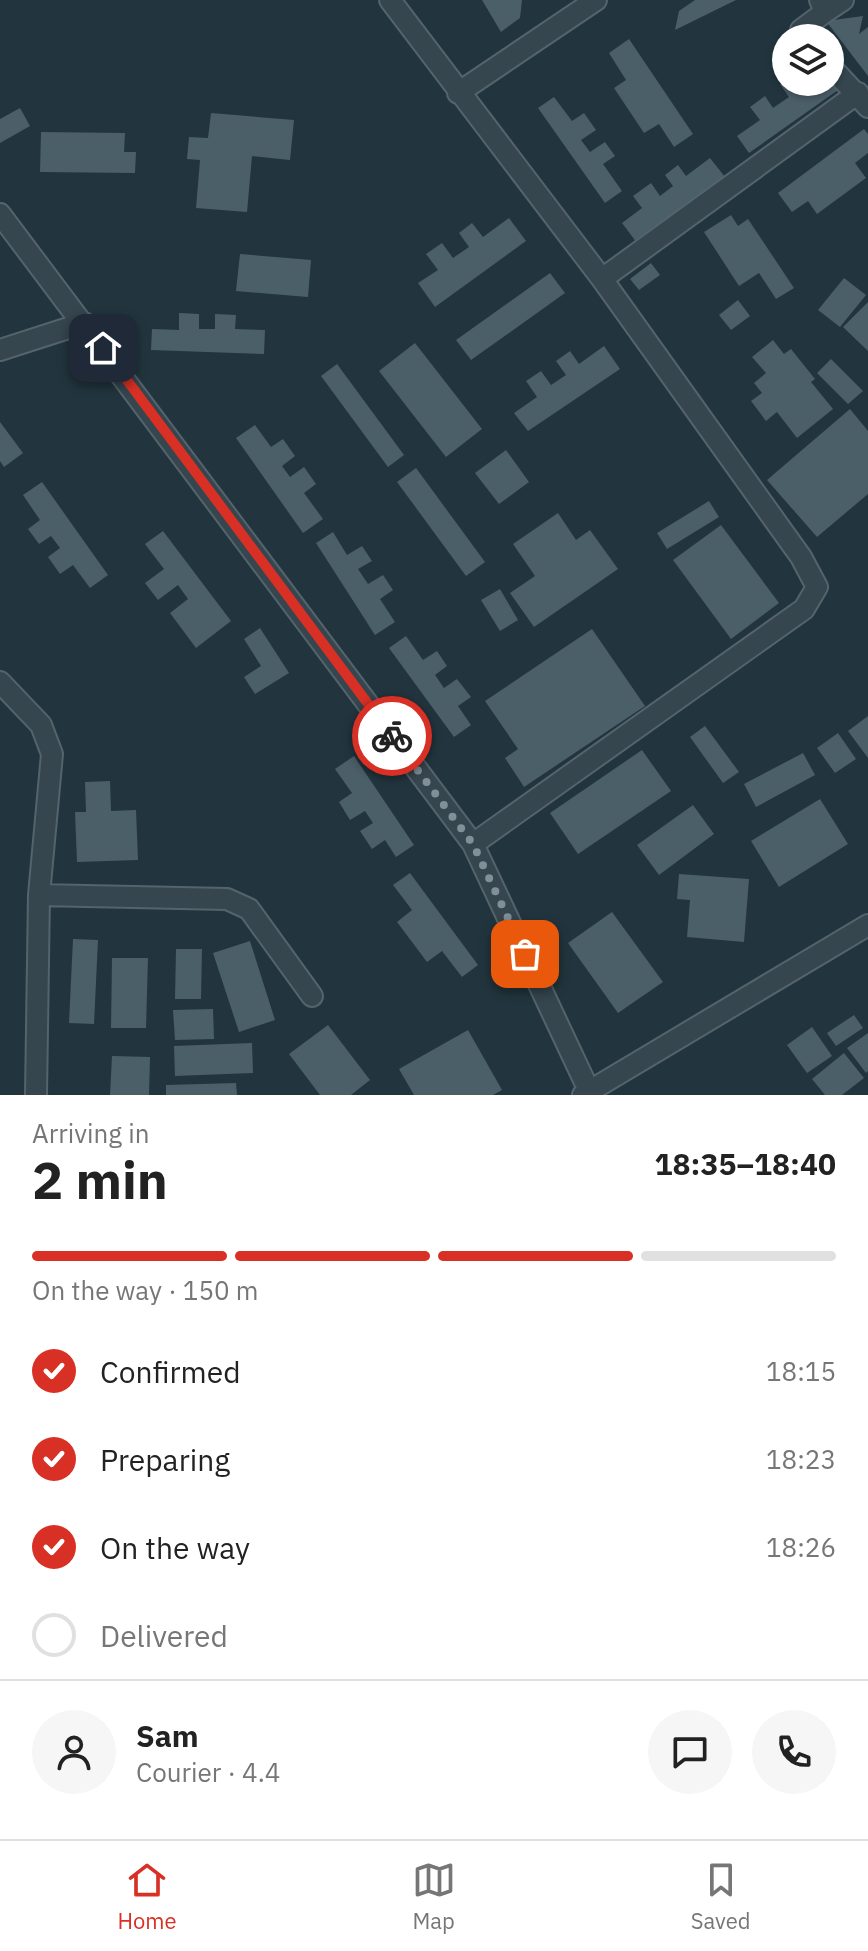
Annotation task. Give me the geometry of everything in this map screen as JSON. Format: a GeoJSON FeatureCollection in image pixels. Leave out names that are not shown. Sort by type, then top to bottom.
{"type":"FeatureCollection","features":[{"type":"Feature","properties":{"kind":"street"},"geometry":{"type":"LineString","coordinates":[[390,0],[602,279],[801,557],[817,587],[804,609],[473,844]]}},
{"type":"Feature","properties":{"kind":"street"},"geometry":{"type":"LineString","coordinates":[[458,93],[596,0]]}},
{"type":"Feature","properties":{"kind":"street"},"geometry":{"type":"LineString","coordinates":[[806,24],[822,6],[843,0]]}},
{"type":"Feature","properties":{"kind":"street"},"geometry":{"type":"LineString","coordinates":[[602,279],[863,100],[844,80]]}},
{"type":"Feature","properties":{"kind":"street"},"geometry":{"type":"LineString","coordinates":[[0,214],[473,844],[588,1094],[868,925]]}},
{"type":"Feature","properties":{"kind":"street"},"geometry":{"type":"LineString","coordinates":[[0,350],[84,323]]}},
{"type":"Feature","properties":{"kind":"street"},"geometry":{"type":"LineString","coordinates":[[0,682],[41,725],[52,754],[39,895],[36,1095]]}},
{"type":"Feature","properties":{"kind":"street"},"geometry":{"type":"LineString","coordinates":[[39,895],[227,899],[249,909],[312,996]]}},
{"type":"Feature","properties":{"kind":"building"},"geometry":{"type":"Polygon","coordinates":[[[482,0],[522,0],[520,18],[501,32],[482,0]]]}},
{"type":"Feature","properties":{"kind":"building"},"geometry":{"type":"Polygon","coordinates":[[[695,0],[736,0],[675,30],[679,11],[695,0]]]}},
{"type":"Feature","properties":{"kind":"building"},"geometry":{"type":"Polygon","coordinates":[[[863,16],[859,34],[868,27],[868,76],[844,45],[844,24],[828,24],[826,21],[863,16]]]}},
{"type":"Feature","properties":{"kind":"building"},"geometry":{"type":"Polygon","coordinates":[[[629,39],[693,134],[674,147],[659,124],[644,133],[614,88],[626,80],[609,53],[629,39]]]}},
{"type":"Feature","properties":{"kind":"building"},"geometry":{"type":"Polygon","coordinates":[[[765,96],[773,108],[789,97],[830,96],[749,153],[737,136],[760,120],[750,107],[765,96]]]}},
{"type":"Feature","properties":{"kind":"building"},"geometry":{"type":"Polygon","coordinates":[[[554,97],[572,121],[584,113],[596,130],[581,140],[590,152],[605,142],[615,156],[603,164],[622,191],[605,203],[538,108],[554,97]]]}},
{"type":"Feature","properties":{"kind":"building"},"geometry":{"type":"Polygon","coordinates":[[[20,108],[30,126],[0,143],[0,119],[20,108]]]}},
{"type":"Feature","properties":{"kind":"building"},"geometry":{"type":"Polygon","coordinates":[[[211,113],[294,120],[290,160],[252,156],[247,212],[196,208],[200,160],[187,159],[189,137],[208,138],[211,113]]]}},
{"type":"Feature","properties":{"kind":"building"},"geometry":{"type":"Polygon","coordinates":[[[864,129],[868,134],[868,153],[855,163],[866,178],[817,214],[808,201],[792,212],[778,193],[864,129]]]}},
{"type":"Feature","properties":{"kind":"building"},"geometry":{"type":"Polygon","coordinates":[[[41,132],[125,133],[124,152],[136,152],[135,173],[40,172],[41,132]]]}},
{"type":"Feature","properties":{"kind":"building"},"geometry":{"type":"Polygon","coordinates":[[[710,158],[725,177],[637,243],[622,223],[642,208],[633,196],[651,183],[660,196],[673,186],[665,175],[678,165],[686,176],[710,158]]]}},
{"type":"Feature","properties":{"kind":"building"},"geometry":{"type":"Polygon","coordinates":[[[731,215],[738,226],[748,219],[794,288],[776,299],[759,273],[739,286],[704,232],[731,215]]]}},
{"type":"Feature","properties":{"kind":"building"},"geometry":{"type":"Polygon","coordinates":[[[509,218],[526,241],[435,307],[418,283],[438,270],[426,254],[442,243],[453,258],[469,247],[459,233],[472,223],[483,237],[509,218]]]}},
{"type":"Feature","properties":{"kind":"building"},"geometry":{"type":"Polygon","coordinates":[[[240,254],[311,260],[308,297],[236,291],[240,254]]]}},
{"type":"Feature","properties":{"kind":"building"},"geometry":{"type":"Polygon","coordinates":[[[651,263],[660,275],[639,290],[630,279],[651,263]]]}},
{"type":"Feature","properties":{"kind":"building"},"geometry":{"type":"Polygon","coordinates":[[[550,273],[565,293],[471,360],[456,340],[550,273]]]}},
{"type":"Feature","properties":{"kind":"building"},"geometry":{"type":"Polygon","coordinates":[[[844,278],[866,295],[840,327],[818,310],[844,278]]]}},
{"type":"Feature","properties":{"kind":"building"},"geometry":{"type":"Polygon","coordinates":[[[738,300],[750,316],[731,330],[719,315],[738,300]]]}},
{"type":"Feature","properties":{"kind":"building"},"geometry":{"type":"Polygon","coordinates":[[[868,302],[868,351],[843,327],[868,302]]]}},
{"type":"Feature","properties":{"kind":"building"},"geometry":{"type":"Polygon","coordinates":[[[179,313],[199,314],[199,329],[215,329],[215,314],[236,315],[235,329],[265,330],[264,354],[151,350],[152,329],[179,330],[179,313]]]}},
{"type":"Feature","properties":{"kind":"building"},"geometry":{"type":"Polygon","coordinates":[[[773,340],[784,354],[791,349],[815,379],[811,382],[833,409],[797,438],[777,412],[766,421],[751,401],[762,393],[754,383],[766,373],[752,357],[773,340]]]}},
{"type":"Feature","properties":{"kind":"building"},"geometry":{"type":"Polygon","coordinates":[[[415,343],[482,429],[446,457],[379,371],[415,343]]]}},
{"type":"Feature","properties":{"kind":"building"},"geometry":{"type":"Polygon","coordinates":[[[604,346],[620,369],[528,431],[514,413],[537,397],[526,381],[541,371],[551,385],[566,375],[556,361],[570,351],[579,364],[604,346]]]}},
{"type":"Feature","properties":{"kind":"building"},"geometry":{"type":"Polygon","coordinates":[[[831,359],[863,391],[848,404],[817,373],[831,359]]]}},
{"type":"Feature","properties":{"kind":"building"},"geometry":{"type":"Polygon","coordinates":[[[337,364],[404,455],[388,467],[321,376],[337,364]]]}},
{"type":"Feature","properties":{"kind":"building"},"geometry":{"type":"Polygon","coordinates":[[[850,409],[868,431],[868,494],[817,537],[767,480],[850,409]]]}},
{"type":"Feature","properties":{"kind":"building"},"geometry":{"type":"Polygon","coordinates":[[[0,422],[23,453],[4,467],[0,461],[0,422]]]}},
{"type":"Feature","properties":{"kind":"building"},"geometry":{"type":"Polygon","coordinates":[[[255,425],[271,447],[283,439],[295,456],[282,466],[290,477],[304,467],[316,484],[304,493],[323,519],[303,533],[236,438],[255,425]]]}},
{"type":"Feature","properties":{"kind":"building"},"geometry":{"type":"Polygon","coordinates":[[[506,450],[529,482],[499,504],[475,473],[506,450]]]}},
{"type":"Feature","properties":{"kind":"building"},"geometry":{"type":"Polygon","coordinates":[[[416,468],[485,562],[466,576],[397,482],[416,468]]]}},
{"type":"Feature","properties":{"kind":"building"},"geometry":{"type":"Polygon","coordinates":[[[42,482],[108,575],[90,588],[73,565],[60,574],[48,557],[60,548],[51,536],[39,544],[28,529],[40,520],[23,495],[42,482]]]}},
{"type":"Feature","properties":{"kind":"building"},"geometry":{"type":"Polygon","coordinates":[[[709,501],[719,517],[667,549],[657,533],[709,501]]]}},
{"type":"Feature","properties":{"kind":"building"},"geometry":{"type":"Polygon","coordinates":[[[558,513],[576,540],[590,530],[618,569],[534,627],[510,593],[535,576],[513,544],[558,513]]]}},
{"type":"Feature","properties":{"kind":"building"},"geometry":{"type":"Polygon","coordinates":[[[721,525],[779,603],[731,639],[673,560],[721,525]]]}},
{"type":"Feature","properties":{"kind":"building"},"geometry":{"type":"Polygon","coordinates":[[[163,531],[231,621],[196,648],[170,613],[188,599],[178,585],[158,600],[145,583],[164,569],[145,544],[163,531]]]}},
{"type":"Feature","properties":{"kind":"building"},"geometry":{"type":"Polygon","coordinates":[[[333,532],[347,555],[362,546],[372,561],[358,569],[368,584],[383,575],[393,590],[380,599],[395,622],[375,635],[316,543],[333,532]]]}},
{"type":"Feature","properties":{"kind":"building"},"geometry":{"type":"Polygon","coordinates":[[[500,589],[518,620],[500,631],[481,600],[500,589]]]}},
{"type":"Feature","properties":{"kind":"building"},"geometry":{"type":"Polygon","coordinates":[[[260,628],[289,673],[255,694],[244,677],[261,666],[244,639],[260,628]]]}},
{"type":"Feature","properties":{"kind":"building"},"geometry":{"type":"Polygon","coordinates":[[[592,629],[645,706],[524,787],[505,758],[518,749],[485,701],[592,629]]]}},
{"type":"Feature","properties":{"kind":"building"},"geometry":{"type":"Polygon","coordinates":[[[406,636],[423,660],[437,651],[447,666],[435,675],[444,688],[457,679],[471,697],[458,706],[471,725],[454,737],[389,648],[406,636]]]}},
{"type":"Feature","properties":{"kind":"building"},"geometry":{"type":"Polygon","coordinates":[[[868,716],[868,758],[848,731],[868,716]]]}},
{"type":"Feature","properties":{"kind":"building"},"geometry":{"type":"Polygon","coordinates":[[[705,726],[739,772],[723,783],[690,737],[705,726]]]}},
{"type":"Feature","properties":{"kind":"building"},"geometry":{"type":"Polygon","coordinates":[[[838,733],[856,759],[835,773],[817,748],[838,733]]]}},
{"type":"Feature","properties":{"kind":"building"},"geometry":{"type":"Polygon","coordinates":[[[642,750],[671,791],[578,854],[550,813],[642,750]]]}},
{"type":"Feature","properties":{"kind":"building"},"geometry":{"type":"Polygon","coordinates":[[[803,753],[815,775],[756,807],[744,784],[803,753]]]}},
{"type":"Feature","properties":{"kind":"building"},"geometry":{"type":"Polygon","coordinates":[[[354,756],[414,845],[396,857],[385,840],[372,849],[360,831],[373,823],[365,811],[350,820],[339,802],[352,793],[335,769],[354,756]]]}},
{"type":"Feature","properties":{"kind":"building"},"geometry":{"type":"Polygon","coordinates":[[[110,781],[111,811],[136,810],[138,860],[77,862],[75,812],[86,812],[85,782],[110,781]]]}},
{"type":"Feature","properties":{"kind":"building"},"geometry":{"type":"Polygon","coordinates":[[[820,799],[848,844],[779,887],[751,841],[820,799]]]}},
{"type":"Feature","properties":{"kind":"building"},"geometry":{"type":"Polygon","coordinates":[[[693,805],[714,834],[659,875],[637,845],[693,805]]]}},
{"type":"Feature","properties":{"kind":"building"},"geometry":{"type":"Polygon","coordinates":[[[410,873],[478,965],[462,977],[442,951],[427,962],[397,922],[412,910],[393,885],[410,873]]]}},
{"type":"Feature","properties":{"kind":"building"},"geometry":{"type":"Polygon","coordinates":[[[679,874],[749,879],[744,942],[687,937],[690,900],[677,899],[679,874]]]}},
{"type":"Feature","properties":{"kind":"building"},"geometry":{"type":"Polygon","coordinates":[[[612,912],[663,982],[618,1013],[568,943],[612,912]]]}},
{"type":"Feature","properties":{"kind":"building"},"geometry":{"type":"Polygon","coordinates":[[[73,939],[98,940],[94,1024],[69,1023],[73,939]]]}},
{"type":"Feature","properties":{"kind":"building"},"geometry":{"type":"Polygon","coordinates":[[[250,941],[275,1020],[239,1032],[213,953],[250,941]]]}},
{"type":"Feature","properties":{"kind":"building"},"geometry":{"type":"Polygon","coordinates":[[[176,949],[202,949],[201,999],[175,999],[176,949]]]}},
{"type":"Feature","properties":{"kind":"building"},"geometry":{"type":"Polygon","coordinates":[[[112,958],[148,958],[146,1028],[111,1028],[112,958]]]}},
{"type":"Feature","properties":{"kind":"building"},"geometry":{"type":"Polygon","coordinates":[[[213,1009],[214,1039],[175,1040],[173,1010],[213,1009]]]}},
{"type":"Feature","properties":{"kind":"building"},"geometry":{"type":"Polygon","coordinates":[[[854,1015],[863,1028],[836,1046],[827,1033],[854,1015]]]}},
{"type":"Feature","properties":{"kind":"building"},"geometry":{"type":"Polygon","coordinates":[[[328,1025],[370,1080],[351,1095],[320,1095],[289,1054],[328,1025]]]}},
{"type":"Feature","properties":{"kind":"building"},"geometry":{"type":"Polygon","coordinates":[[[812,1027],[832,1056],[807,1073],[787,1045],[812,1027]]]}},
{"type":"Feature","properties":{"kind":"building"},"geometry":{"type":"Polygon","coordinates":[[[468,1030],[502,1090],[493,1095],[414,1095],[399,1069],[468,1030]]]}},
{"type":"Feature","properties":{"kind":"building"},"geometry":{"type":"Polygon","coordinates":[[[868,1033],[868,1071],[866,1073],[847,1048],[868,1033]]]}},
{"type":"Feature","properties":{"kind":"building"},"geometry":{"type":"Polygon","coordinates":[[[252,1043],[253,1073],[175,1076],[174,1046],[252,1043]]]}},
{"type":"Feature","properties":{"kind":"building"},"geometry":{"type":"Polygon","coordinates":[[[844,1053],[864,1078],[842,1095],[825,1095],[812,1079],[844,1053]]]}},
{"type":"Feature","properties":{"kind":"building"},"geometry":{"type":"Polygon","coordinates":[[[112,1056],[150,1057],[149,1095],[110,1095],[112,1056]]]}},
{"type":"Feature","properties":{"kind":"building"},"geometry":{"type":"Polygon","coordinates":[[[236,1083],[237,1095],[166,1095],[166,1085],[236,1083]]]}},
{"type":"Feature","properties":{"kind":"way so far"},"geometry":{"type":"LineString","coordinates":[[392,736],[473,844],[525,954]]}},
{"type":"Feature","properties":{"kind":"route"},"geometry":{"type":"LineString","coordinates":[[103,348],[392,736]]}}]}
